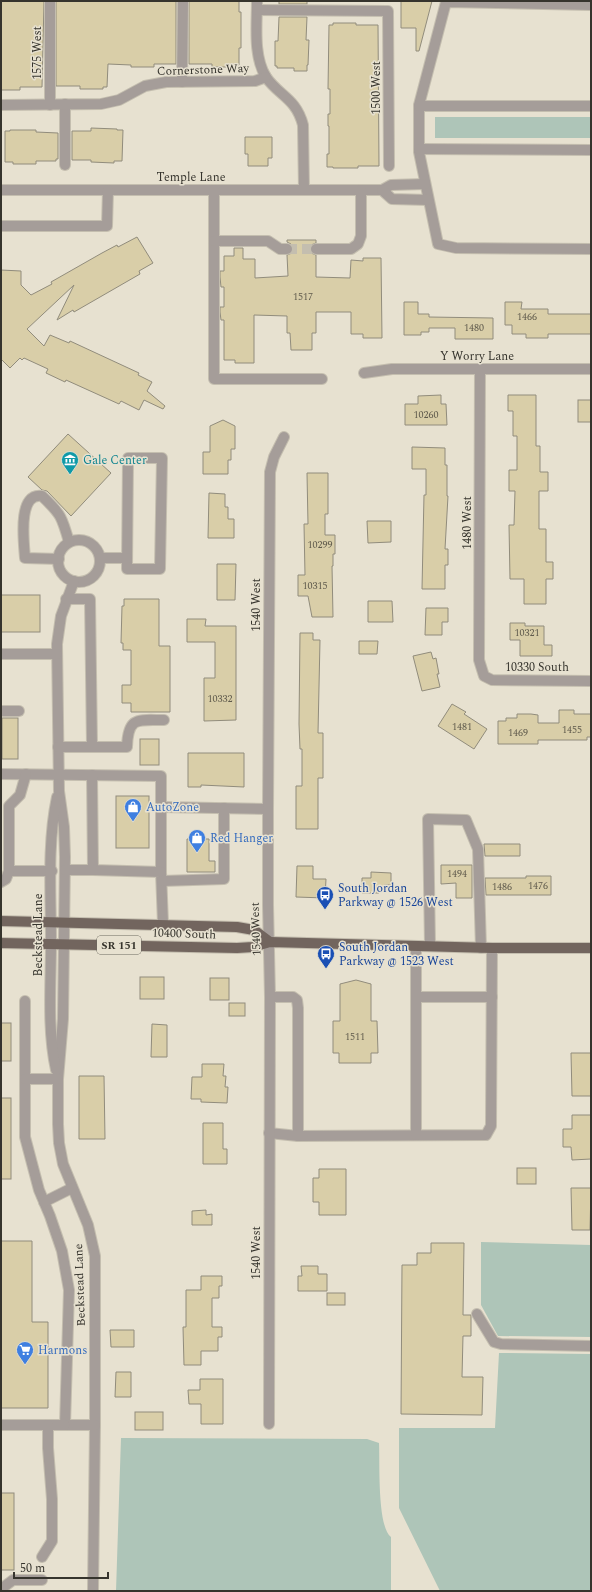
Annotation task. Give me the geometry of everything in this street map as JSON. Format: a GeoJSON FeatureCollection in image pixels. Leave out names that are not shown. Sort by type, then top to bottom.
{"type":"FeatureCollection","features":[{"type":"Feature","properties":{"kind":"main road","name":"10400 South"},"geometry":{"type":"LineString","coordinates":[[1,921],[51,921],[237,927],[254,930],[270,942]]}},
{"type":"Feature","properties":{"kind":"main road","name":"10400 South"},"geometry":{"type":"LineString","coordinates":[[1,943],[245,948],[270,942]]}},
{"type":"Feature","properties":{"kind":"main road","name":"SR 151"},"geometry":{"type":"LineString","coordinates":[[270,942],[481,948],[591,948]]}},
{"type":"Feature","properties":{"kind":"street","name":"1575 West"},"geometry":{"type":"LineString","coordinates":[[50,1],[50,105]]}},
{"type":"Feature","properties":{"kind":"street"},"geometry":{"type":"LineString","coordinates":[[182,82],[183,1]]}},
{"type":"Feature","properties":{"kind":"street"},"geometry":{"type":"LineString","coordinates":[[591,5],[446,2],[419,106],[419,149],[424,184],[438,244],[456,248],[591,249]]}},
{"type":"Feature","properties":{"kind":"street"},"geometry":{"type":"LineString","coordinates":[[257,6],[258,57],[266,77],[288,97],[300,115],[303,125],[304,190]]}},
{"type":"Feature","properties":{"kind":"street","name":"1500 West"},"geometry":{"type":"LineString","coordinates":[[257,6],[388,11],[389,166]]}},
{"type":"Feature","properties":{"kind":"street","name":"Cornerstone Way"},"geometry":{"type":"LineString","coordinates":[[1,105],[110,103],[119,100],[144,86],[155,83],[255,81],[266,77]]}},
{"type":"Feature","properties":{"kind":"street"},"geometry":{"type":"LineString","coordinates":[[65,104],[65,165]]}},
{"type":"Feature","properties":{"kind":"street"},"geometry":{"type":"LineString","coordinates":[[419,106],[591,106]]}},
{"type":"Feature","properties":{"kind":"street"},"geometry":{"type":"LineString","coordinates":[[419,149],[591,150]]}},
{"type":"Feature","properties":{"kind":"street"},"geometry":{"type":"LineString","coordinates":[[424,184],[392,185],[382,190],[392,199],[428,200]]}},
{"type":"Feature","properties":{"kind":"street","name":"Temple Lane"},"geometry":{"type":"LineString","coordinates":[[1,190],[382,190]]}},
{"type":"Feature","properties":{"kind":"street"},"geometry":{"type":"LineString","coordinates":[[1,226],[107,226],[108,190]]}},
{"type":"Feature","properties":{"kind":"street"},"geometry":{"type":"LineString","coordinates":[[214,190],[214,379],[322,379]]}},
{"type":"Feature","properties":{"kind":"street"},"geometry":{"type":"LineString","coordinates":[[316,249],[351,249],[358,244],[361,236],[361,190]]}},
{"type":"Feature","properties":{"kind":"street"},"geometry":{"type":"LineString","coordinates":[[214,241],[268,242],[280,249],[287,249]]}},
{"type":"Feature","properties":{"kind":"street","name":"Y Worry Lane"},"geometry":{"type":"LineString","coordinates":[[364,373],[392,369],[591,369]]}},
{"type":"Feature","properties":{"kind":"street","name":"1480 West"},"geometry":{"type":"LineString","coordinates":[[480,369],[479,660],[484,676]]}},
{"type":"Feature","properties":{"kind":"street","name":"1540 West"},"geometry":{"type":"LineString","coordinates":[[269,1424],[270,942],[268,905],[268,809],[270,472],[274,457],[284,437]]}},
{"type":"Feature","properties":{"kind":"street"},"geometry":{"type":"LineString","coordinates":[[128,458],[162,458],[160,569],[127,569],[127,558],[128,458]]}},
{"type":"Feature","properties":{"kind":"street"},"geometry":{"type":"LineString","coordinates":[[59,559],[25,558],[25,508],[29,500],[35,496],[42,496],[57,511],[63,519],[69,542]]}},
{"type":"Feature","properties":{"kind":"street"},"geometry":{"type":"LineString","coordinates":[[77,540],[93,544],[98,551],[100,558],[100,566],[96,574],[90,579],[82,581],[74,581],[66,577],[61,571],[59,563],[63,548],[69,542],[77,540]]}},
{"type":"Feature","properties":{"kind":"street"},"geometry":{"type":"LineString","coordinates":[[100,558],[127,558]]}},
{"type":"Feature","properties":{"kind":"street","name":"Beckstead Lane"},"geometry":{"type":"LineString","coordinates":[[74,581],[66,599],[59,628],[57,654],[58,774],[64,827],[65,870],[63,1019],[58,1079],[59,1143],[63,1164],[88,1225],[95,1256],[93,1591]]}},
{"type":"Feature","properties":{"kind":"street"},"geometry":{"type":"LineString","coordinates":[[66,599],[90,599],[92,747]]}},
{"type":"Feature","properties":{"kind":"street"},"geometry":{"type":"LineString","coordinates":[[1,654],[57,654]]}},
{"type":"Feature","properties":{"kind":"street","name":"10330 South"},"geometry":{"type":"LineString","coordinates":[[484,676],[492,680],[591,680]]}},
{"type":"Feature","properties":{"kind":"street"},"geometry":{"type":"LineString","coordinates":[[1,711],[19,711]]}},
{"type":"Feature","properties":{"kind":"street"},"geometry":{"type":"LineString","coordinates":[[58,747],[127,747],[129,728],[134,722],[142,720],[164,720]]}},
{"type":"Feature","properties":{"kind":"street"},"geometry":{"type":"LineString","coordinates":[[1,774],[161,776],[161,876],[163,924]]}},
{"type":"Feature","properties":{"kind":"street"},"geometry":{"type":"LineString","coordinates":[[1,882],[6,879],[9,871],[5,806],[20,795],[26,774]]}},
{"type":"Feature","properties":{"kind":"street"},"geometry":{"type":"LineString","coordinates":[[92,775],[93,870]]}},
{"type":"Feature","properties":{"kind":"street","name":"Beckstead Lane"},"geometry":{"type":"LineString","coordinates":[[58,1079],[54,1063],[51,1032],[51,921],[52,833],[59,791]]}},
{"type":"Feature","properties":{"kind":"street"},"geometry":{"type":"LineString","coordinates":[[161,807],[268,809]]}},
{"type":"Feature","properties":{"kind":"street"},"geometry":{"type":"LineString","coordinates":[[65,870],[93,870],[161,876],[224,879],[224,808]]}},
{"type":"Feature","properties":{"kind":"street"},"geometry":{"type":"LineString","coordinates":[[430,946],[428,819],[466,820],[478,849],[481,948]]}},
{"type":"Feature","properties":{"kind":"street"},"geometry":{"type":"LineString","coordinates":[[9,871],[52,871]]}},
{"type":"Feature","properties":{"kind":"street"},"geometry":{"type":"LineString","coordinates":[[416,946],[416,1135]]}},
{"type":"Feature","properties":{"kind":"street"},"geometry":{"type":"LineString","coordinates":[[269,1133],[298,1136],[486,1135],[490,1131],[491,1126],[492,948]]}},
{"type":"Feature","properties":{"kind":"street"},"geometry":{"type":"LineString","coordinates":[[270,997],[293,997],[297,1000],[298,1136]]}},
{"type":"Feature","properties":{"kind":"street"},"geometry":{"type":"LineString","coordinates":[[416,997],[492,997]]}},
{"type":"Feature","properties":{"kind":"street"},"geometry":{"type":"LineString","coordinates":[[25,1001],[25,1138],[39,1190],[62,1251],[69,1290],[65,1425]]}},
{"type":"Feature","properties":{"kind":"street"},"geometry":{"type":"LineString","coordinates":[[25,1079],[58,1079]]}},
{"type":"Feature","properties":{"kind":"street"},"geometry":{"type":"LineString","coordinates":[[44,1202],[72,1188]]}},
{"type":"Feature","properties":{"kind":"street"},"geometry":{"type":"LineString","coordinates":[[477,1314],[494,1342],[501,1344],[591,1346]]}},
{"type":"Feature","properties":{"kind":"street"},"geometry":{"type":"LineString","coordinates":[[1,1425],[95,1425]]}},
{"type":"Feature","properties":{"kind":"street"},"geometry":{"type":"LineString","coordinates":[[42,1557],[52,1541],[52,1499],[48,1448],[48,1425]]}},
{"type":"Feature","properties":{"kind":"street"},"geometry":{"type":"LineString","coordinates":[[1,1589],[13,1580],[42,1580]]}},
{"type":"Feature","properties":{"kind":"green space"},"geometry":{"type":"Polygon","coordinates":[[[435,117],[591,117],[591,138],[435,138],[435,117]]]}},
{"type":"Feature","properties":{"kind":"green space"},"geometry":{"type":"Polygon","coordinates":[[[481,1242],[591,1245],[591,1337],[498,1336],[481,1305],[481,1242]]]}},
{"type":"Feature","properties":{"kind":"green space"},"geometry":{"type":"Polygon","coordinates":[[[499,1353],[591,1354],[591,1591],[440,1591],[399,1508],[399,1428],[495,1428],[499,1353]]]}},
{"type":"Feature","properties":{"kind":"green space"},"geometry":{"type":"Polygon","coordinates":[[[121,1438],[367,1439],[379,1443],[381,1508],[383,1521],[391,1537],[391,1591],[116,1591],[121,1438]]]}},
{"type":"Feature","properties":{"kind":"building"},"geometry":{"type":"Polygon","coordinates":[[[1,1],[44,1],[42,87],[20,87],[20,90],[1,90],[1,1]]]}},
{"type":"Feature","properties":{"kind":"building"},"geometry":{"type":"Polygon","coordinates":[[[56,1],[176,1],[176,64],[154,64],[154,67],[131,67],[131,65],[108,64],[107,87],[103,87],[103,89],[80,89],[80,86],[56,86],[56,1]]]}},
{"type":"Feature","properties":{"kind":"building"},"geometry":{"type":"Polygon","coordinates":[[[189,1],[239,1],[239,12],[241,12],[241,48],[239,48],[239,65],[236,65],[236,67],[212,67],[212,64],[189,64],[189,1]]]}},
{"type":"Feature","properties":{"kind":"building"},"geometry":{"type":"Polygon","coordinates":[[[279,1],[307,1],[307,4],[279,4],[279,1]]]}},
{"type":"Feature","properties":{"kind":"building"},"geometry":{"type":"Polygon","coordinates":[[[401,1],[432,1],[419,51],[416,51],[416,28],[401,28],[401,1]]]}},
{"type":"Feature","properties":{"kind":"building"},"geometry":{"type":"Polygon","coordinates":[[[279,17],[307,17],[306,40],[309,40],[307,71],[294,71],[294,68],[277,68],[277,66],[275,66],[275,41],[278,41],[279,17]]]}},
{"type":"Feature","properties":{"kind":"building"},"geometry":{"type":"Polygon","coordinates":[[[333,23],[378,25],[379,166],[358,166],[358,168],[327,167],[327,154],[329,154],[328,114],[330,114],[330,89],[328,89],[329,25],[333,25],[333,23]]]}},
{"type":"Feature","properties":{"kind":"building"},"geometry":{"type":"Polygon","coordinates":[[[91,128],[123,130],[122,161],[114,161],[114,163],[91,162],[91,160],[72,160],[72,131],[91,131],[91,128]]]}},
{"type":"Feature","properties":{"kind":"building"},"geometry":{"type":"Polygon","coordinates":[[[36,130],[36,132],[58,133],[58,159],[56,159],[56,161],[36,161],[36,164],[13,164],[13,162],[5,162],[5,131],[36,130]]]}},
{"type":"Feature","properties":{"kind":"building"},"geometry":{"type":"Polygon","coordinates":[[[245,137],[272,137],[272,158],[268,158],[268,166],[248,166],[248,154],[245,154],[245,137]]]}},
{"type":"Feature","properties":{"kind":"building"},"geometry":{"type":"Polygon","coordinates":[[[137,237],[153,263],[139,271],[140,274],[74,312],[73,310],[57,320],[74,285],[27,329],[44,346],[50,335],[69,343],[70,341],[139,373],[138,375],[152,382],[147,391],[165,406],[163,409],[144,400],[139,410],[121,401],[119,404],[66,380],[65,382],[46,373],[48,369],[24,358],[22,360],[20,358],[10,368],[1,359],[1,270],[21,271],[21,285],[31,295],[52,284],[51,282],[102,253],[137,237]]]}},
{"type":"Feature","properties":{"kind":"building"},"geometry":{"type":"Polygon","coordinates":[[[287,240],[316,240],[316,243],[311,245],[310,249],[311,253],[316,255],[316,277],[350,278],[351,260],[363,261],[363,258],[381,258],[382,338],[363,338],[363,334],[351,334],[351,312],[316,312],[316,333],[312,333],[312,350],[291,350],[290,333],[287,333],[287,316],[254,315],[254,363],[235,363],[235,360],[224,360],[224,320],[221,320],[220,307],[224,307],[224,287],[221,287],[220,271],[224,271],[224,256],[234,256],[234,248],[243,248],[243,259],[255,259],[255,278],[288,276],[287,255],[292,253],[293,249],[287,240]]]}},
{"type":"Feature","properties":{"kind":"building"},"geometry":{"type":"Polygon","coordinates":[[[404,302],[418,302],[418,314],[429,314],[429,317],[493,318],[493,339],[455,339],[455,328],[429,328],[429,332],[421,332],[421,335],[404,335],[404,302]]]}},
{"type":"Feature","properties":{"kind":"building"},"geometry":{"type":"Polygon","coordinates":[[[505,302],[522,302],[521,309],[548,309],[548,314],[591,314],[591,334],[548,334],[548,338],[526,338],[526,334],[512,334],[512,325],[505,325],[505,302]]]}},
{"type":"Feature","properties":{"kind":"building"},"geometry":{"type":"Polygon","coordinates":[[[441,395],[441,404],[446,404],[447,425],[405,425],[405,404],[418,404],[418,396],[441,395]]]}},
{"type":"Feature","properties":{"kind":"building"},"geometry":{"type":"Polygon","coordinates":[[[508,395],[536,395],[536,446],[540,446],[540,472],[548,472],[548,491],[539,491],[539,529],[546,529],[546,562],[553,562],[553,579],[546,579],[546,604],[524,604],[524,579],[510,579],[509,525],[514,525],[515,491],[509,491],[509,470],[517,470],[517,436],[513,436],[513,411],[508,411],[508,395]]]}},
{"type":"Feature","properties":{"kind":"building"},"geometry":{"type":"Polygon","coordinates":[[[578,400],[591,400],[591,422],[578,422],[578,400]]]}},
{"type":"Feature","properties":{"kind":"building"},"geometry":{"type":"Polygon","coordinates":[[[223,420],[235,426],[235,449],[231,449],[231,460],[228,460],[228,474],[203,474],[203,452],[210,452],[210,426],[223,420]]]}},
{"type":"Feature","properties":{"kind":"building","name":"Gale Center"},"geometry":{"type":"Polygon","coordinates":[[[68,434],[111,473],[71,516],[47,491],[42,490],[28,477],[68,434]]]}},
{"type":"Feature","properties":{"kind":"building"},"geometry":{"type":"Polygon","coordinates":[[[412,447],[445,448],[448,496],[445,549],[448,549],[448,565],[445,565],[445,589],[422,589],[426,469],[412,469],[412,447]]]}},
{"type":"Feature","properties":{"kind":"building"},"geometry":{"type":"Polygon","coordinates":[[[307,473],[328,473],[328,514],[325,514],[325,535],[335,535],[335,554],[333,554],[332,566],[333,617],[312,617],[308,596],[298,596],[298,575],[305,575],[304,524],[308,524],[307,473]]]}},
{"type":"Feature","properties":{"kind":"building"},"geometry":{"type":"Polygon","coordinates":[[[209,493],[225,494],[225,507],[228,507],[228,519],[234,519],[234,538],[208,538],[209,493]]]}},
{"type":"Feature","properties":{"kind":"building"},"geometry":{"type":"Polygon","coordinates":[[[367,521],[391,521],[391,542],[368,543],[367,521]]]}},
{"type":"Feature","properties":{"kind":"building"},"geometry":{"type":"Polygon","coordinates":[[[217,564],[236,564],[235,600],[217,600],[217,564]]]}},
{"type":"Feature","properties":{"kind":"building"},"geometry":{"type":"Polygon","coordinates":[[[1,595],[40,595],[40,632],[1,632],[1,595]]]}},
{"type":"Feature","properties":{"kind":"building"},"geometry":{"type":"Polygon","coordinates":[[[124,599],[159,599],[159,646],[170,646],[170,712],[131,712],[131,703],[122,703],[122,685],[131,685],[131,650],[123,650],[123,643],[121,643],[122,606],[124,606],[124,599]]]}},
{"type":"Feature","properties":{"kind":"building"},"geometry":{"type":"Polygon","coordinates":[[[368,601],[392,601],[393,622],[368,622],[368,601]]]}},
{"type":"Feature","properties":{"kind":"building"},"geometry":{"type":"Polygon","coordinates":[[[426,608],[448,608],[448,622],[442,622],[442,635],[425,635],[426,608]]]}},
{"type":"Feature","properties":{"kind":"building"},"geometry":{"type":"Polygon","coordinates":[[[187,619],[206,619],[205,626],[236,626],[236,720],[204,721],[204,678],[215,678],[215,642],[187,642],[187,619]]]}},
{"type":"Feature","properties":{"kind":"building"},"geometry":{"type":"Polygon","coordinates":[[[510,623],[525,623],[525,626],[544,626],[544,645],[552,645],[552,656],[520,656],[520,640],[510,640],[510,623]]]}},
{"type":"Feature","properties":{"kind":"building"},"geometry":{"type":"Polygon","coordinates":[[[300,633],[313,633],[313,640],[320,640],[318,733],[323,733],[323,778],[318,778],[318,829],[296,829],[296,786],[302,786],[302,749],[300,749],[299,724],[300,633]]]}},
{"type":"Feature","properties":{"kind":"building"},"geometry":{"type":"Polygon","coordinates":[[[359,641],[378,641],[377,654],[359,654],[359,641]]]}},
{"type":"Feature","properties":{"kind":"building"},"geometry":{"type":"Polygon","coordinates":[[[431,652],[433,659],[436,658],[440,687],[422,691],[413,656],[431,652]]]}},
{"type":"Feature","properties":{"kind":"building"},"geometry":{"type":"Polygon","coordinates":[[[452,704],[466,712],[464,714],[487,729],[474,749],[438,726],[452,704]]]}},
{"type":"Feature","properties":{"kind":"building"},"geometry":{"type":"Polygon","coordinates":[[[559,710],[574,710],[574,714],[591,714],[591,737],[587,737],[587,740],[538,740],[538,744],[498,744],[498,721],[506,721],[506,718],[517,718],[517,714],[531,714],[538,715],[538,723],[559,723],[559,710]]]}},
{"type":"Feature","properties":{"kind":"building"},"geometry":{"type":"Polygon","coordinates":[[[2,718],[18,718],[18,759],[2,759],[2,718]]]}},
{"type":"Feature","properties":{"kind":"building"},"geometry":{"type":"Polygon","coordinates":[[[140,739],[159,739],[159,765],[140,765],[140,739]]]}},
{"type":"Feature","properties":{"kind":"building"},"geometry":{"type":"Polygon","coordinates":[[[188,753],[244,753],[244,787],[201,785],[201,787],[188,787],[188,753]]]}},
{"type":"Feature","properties":{"kind":"building","name":"AutoZone"},"geometry":{"type":"Polygon","coordinates":[[[116,796],[149,796],[149,848],[116,848],[116,796]]]}},
{"type":"Feature","properties":{"kind":"building","name":"Red Hanger"},"geometry":{"type":"Polygon","coordinates":[[[187,839],[209,839],[209,861],[215,861],[215,872],[187,872],[187,839]]]}},
{"type":"Feature","properties":{"kind":"building"},"geometry":{"type":"Polygon","coordinates":[[[484,844],[520,844],[520,856],[485,856],[484,844]]]}},
{"type":"Feature","properties":{"kind":"building"},"geometry":{"type":"Polygon","coordinates":[[[441,865],[472,865],[472,898],[456,898],[456,883],[441,884],[441,865]]]}},
{"type":"Feature","properties":{"kind":"building"},"geometry":{"type":"Polygon","coordinates":[[[297,866],[313,866],[313,879],[326,879],[325,898],[296,897],[297,866]]]}},
{"type":"Feature","properties":{"kind":"building"},"geometry":{"type":"Polygon","coordinates":[[[371,872],[391,873],[391,885],[384,885],[384,890],[379,890],[379,893],[362,893],[362,878],[371,878],[371,872]]]}},
{"type":"Feature","properties":{"kind":"building"},"geometry":{"type":"Polygon","coordinates":[[[526,876],[551,876],[551,895],[486,895],[485,878],[526,878],[526,876]]]}},
{"type":"Feature","properties":{"kind":"building"},"geometry":{"type":"Polygon","coordinates":[[[140,977],[164,977],[164,999],[140,999],[140,977]]]}},
{"type":"Feature","properties":{"kind":"building"},"geometry":{"type":"Polygon","coordinates":[[[210,978],[229,978],[229,1000],[210,1000],[210,978]]]}},
{"type":"Feature","properties":{"kind":"building"},"geometry":{"type":"Polygon","coordinates":[[[356,980],[371,984],[371,1021],[377,1021],[378,1053],[371,1053],[371,1063],[339,1063],[339,1053],[333,1053],[333,1021],[340,1021],[340,984],[356,980]]]}},
{"type":"Feature","properties":{"kind":"building"},"geometry":{"type":"Polygon","coordinates":[[[229,1003],[245,1003],[245,1016],[229,1016],[229,1003]]]}},
{"type":"Feature","properties":{"kind":"building"},"geometry":{"type":"Polygon","coordinates":[[[1,1023],[11,1023],[11,1061],[1,1061],[1,1023]]]}},
{"type":"Feature","properties":{"kind":"building"},"geometry":{"type":"Polygon","coordinates":[[[152,1024],[167,1025],[167,1057],[151,1057],[152,1024]]]}},
{"type":"Feature","properties":{"kind":"building"},"geometry":{"type":"Polygon","coordinates":[[[571,1053],[591,1053],[591,1096],[572,1096],[571,1053]]]}},
{"type":"Feature","properties":{"kind":"building"},"geometry":{"type":"Polygon","coordinates":[[[202,1064],[224,1064],[223,1076],[226,1076],[225,1087],[228,1087],[227,1103],[201,1102],[201,1099],[191,1099],[192,1077],[202,1077],[202,1064]]]}},
{"type":"Feature","properties":{"kind":"building"},"geometry":{"type":"Polygon","coordinates":[[[79,1076],[104,1076],[105,1139],[79,1139],[79,1076]]]}},
{"type":"Feature","properties":{"kind":"building"},"geometry":{"type":"Polygon","coordinates":[[[1,1098],[11,1098],[11,1179],[1,1179],[1,1098]]]}},
{"type":"Feature","properties":{"kind":"building"},"geometry":{"type":"Polygon","coordinates":[[[572,1115],[591,1115],[591,1159],[572,1160],[571,1147],[563,1147],[563,1129],[572,1129],[572,1115]]]}},
{"type":"Feature","properties":{"kind":"building"},"geometry":{"type":"Polygon","coordinates":[[[203,1123],[223,1123],[223,1149],[227,1149],[227,1164],[203,1164],[203,1123]]]}},
{"type":"Feature","properties":{"kind":"building"},"geometry":{"type":"Polygon","coordinates":[[[517,1168],[536,1168],[536,1184],[517,1184],[517,1168]]]}},
{"type":"Feature","properties":{"kind":"building"},"geometry":{"type":"Polygon","coordinates":[[[319,1169],[346,1169],[346,1215],[319,1215],[319,1202],[313,1202],[313,1178],[319,1178],[319,1169]]]}},
{"type":"Feature","properties":{"kind":"building"},"geometry":{"type":"Polygon","coordinates":[[[571,1188],[591,1188],[590,1230],[572,1230],[571,1188]]]}},
{"type":"Feature","properties":{"kind":"building"},"geometry":{"type":"Polygon","coordinates":[[[206,1210],[206,1215],[212,1214],[212,1225],[192,1225],[192,1211],[206,1210]]]}},
{"type":"Feature","properties":{"kind":"building","name":"Harmons"},"geometry":{"type":"Polygon","coordinates":[[[1,1241],[32,1241],[32,1322],[48,1322],[48,1408],[1,1408],[1,1241]]]}},
{"type":"Feature","properties":{"kind":"building"},"geometry":{"type":"Polygon","coordinates":[[[431,1243],[464,1243],[463,1315],[471,1315],[471,1336],[463,1336],[462,1377],[483,1377],[482,1415],[401,1414],[402,1265],[417,1265],[417,1253],[431,1253],[431,1243]]]}},
{"type":"Feature","properties":{"kind":"building"},"geometry":{"type":"Polygon","coordinates":[[[301,1266],[318,1266],[318,1274],[327,1274],[327,1291],[298,1291],[298,1276],[302,1276],[301,1266]]]}},
{"type":"Feature","properties":{"kind":"building"},"geometry":{"type":"Polygon","coordinates":[[[201,1276],[222,1276],[222,1286],[219,1286],[219,1298],[212,1298],[212,1327],[222,1327],[222,1337],[218,1337],[218,1351],[201,1351],[201,1365],[184,1365],[183,1327],[186,1327],[186,1290],[201,1290],[201,1276]]]}},
{"type":"Feature","properties":{"kind":"building"},"geometry":{"type":"Polygon","coordinates":[[[327,1293],[345,1293],[345,1305],[327,1305],[327,1293]]]}},
{"type":"Feature","properties":{"kind":"building"},"geometry":{"type":"Polygon","coordinates":[[[110,1330],[134,1330],[134,1347],[111,1347],[110,1330]]]}},
{"type":"Feature","properties":{"kind":"building"},"geometry":{"type":"Polygon","coordinates":[[[116,1372],[131,1372],[131,1397],[115,1397],[116,1372]]]}},
{"type":"Feature","properties":{"kind":"building"},"geometry":{"type":"Polygon","coordinates":[[[200,1379],[223,1379],[223,1424],[201,1424],[201,1404],[189,1404],[188,1390],[200,1390],[200,1379]]]}},
{"type":"Feature","properties":{"kind":"building"},"geometry":{"type":"Polygon","coordinates":[[[135,1412],[163,1412],[163,1430],[135,1430],[135,1412]]]}},
{"type":"Feature","properties":{"kind":"building"},"geometry":{"type":"Polygon","coordinates":[[[1,1493],[14,1493],[14,1570],[1,1570],[1,1493]]]}},
{"type":"Feature","properties":{"kind":"tunnel"},"geometry":{"type":"LineString","coordinates":[[287,249],[316,249]]}},
{"type":"Feature","properties":{"kind":"place","name":"Gale Center"},"geometry":{"type":"Point","coordinates":[70,475]}},
{"type":"Feature","properties":{"kind":"place","name":"AutoZone"},"geometry":{"type":"Point","coordinates":[133,822]}},
{"type":"Feature","properties":{"kind":"place","name":"Red Hanger"},"geometry":{"type":"Point","coordinates":[197,853]}},
{"type":"Feature","properties":{"kind":"place","name":"South Jordan Parkway @ 1526 West"},"geometry":{"type":"Point","coordinates":[325,910]}},
{"type":"Feature","properties":{"kind":"place","name":"South Jordan Parkway @ 1523 West"},"geometry":{"type":"Point","coordinates":[326,969]}},
{"type":"Feature","properties":{"kind":"place","name":"Harmons"},"geometry":{"type":"Point","coordinates":[25,1365]}}]}
